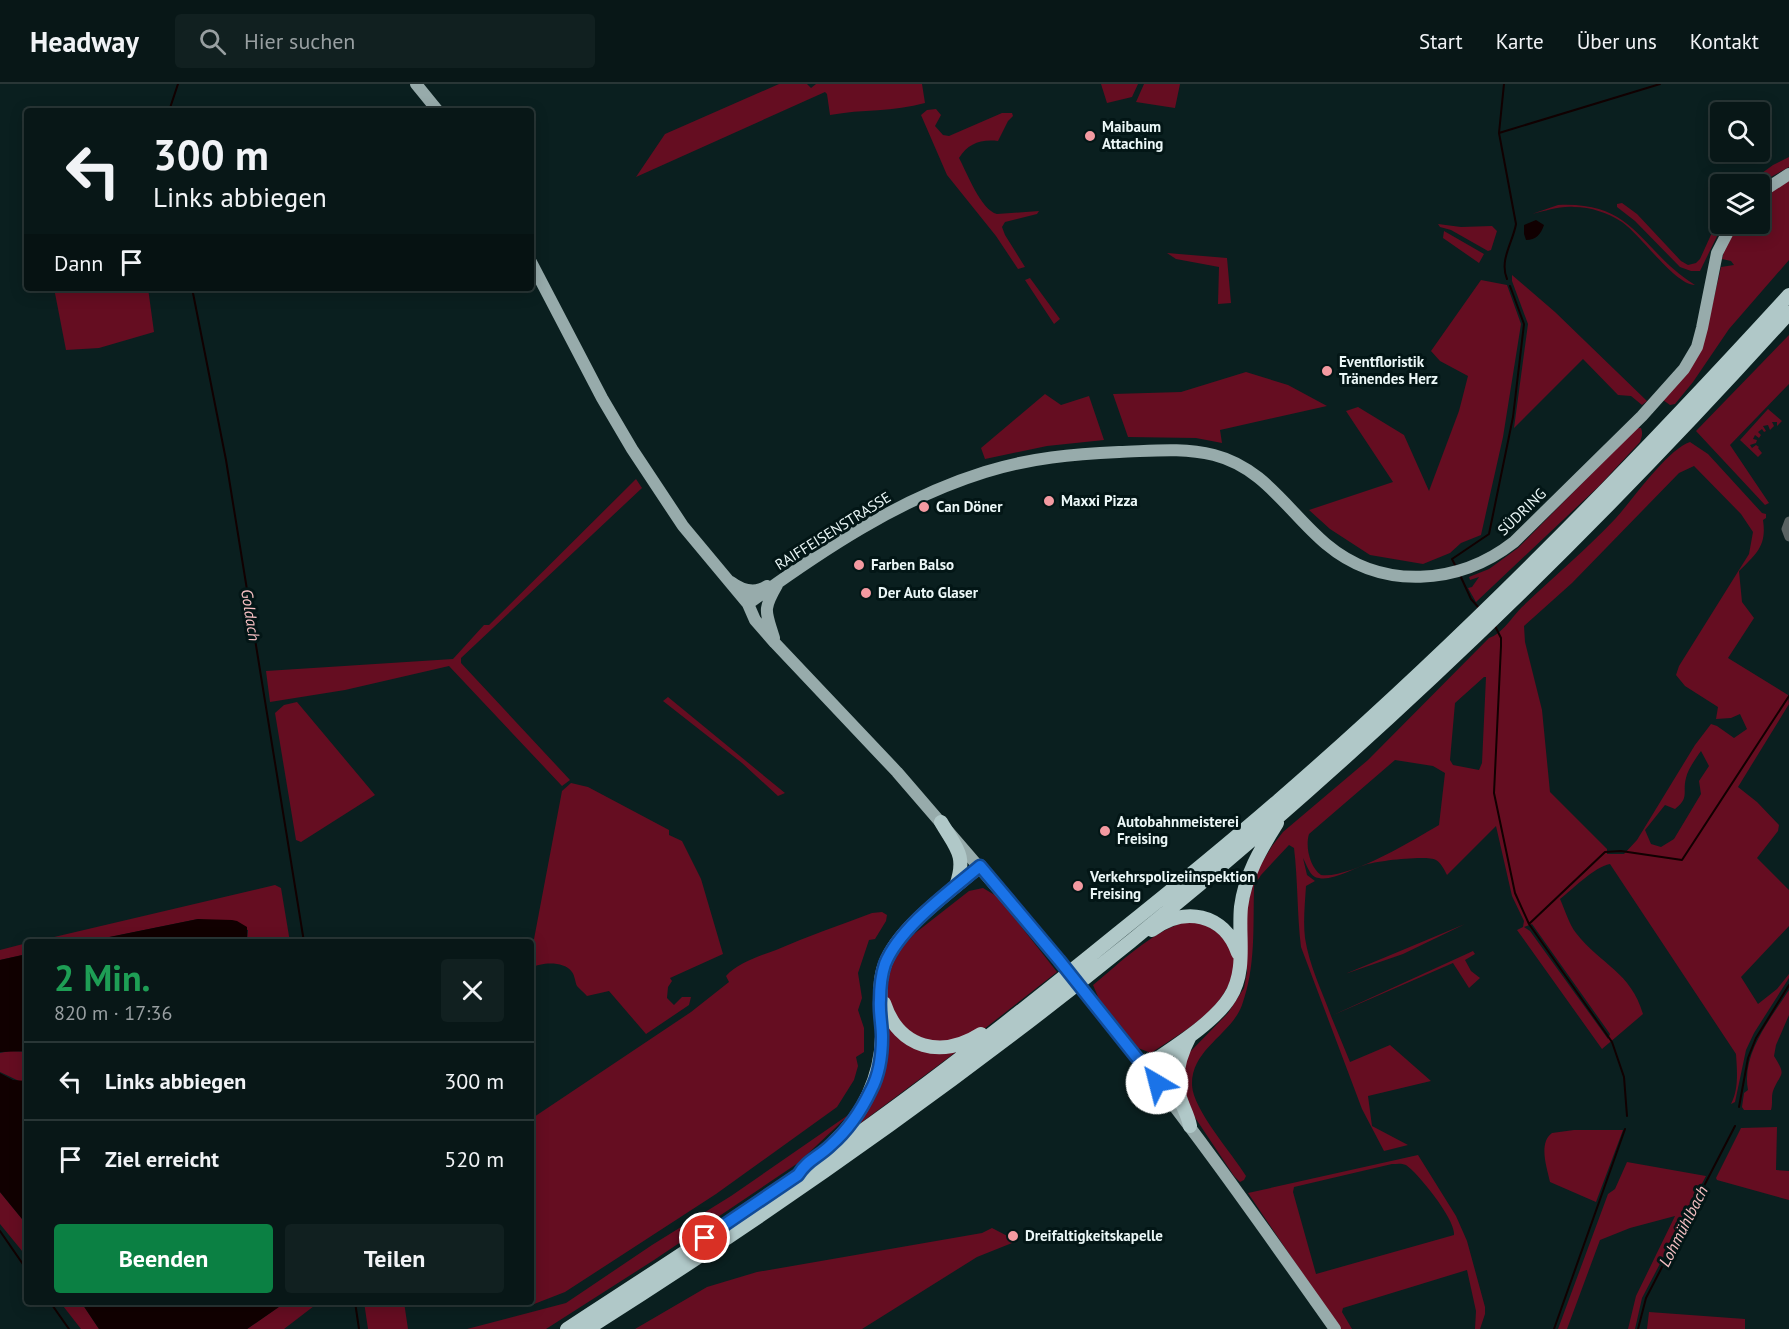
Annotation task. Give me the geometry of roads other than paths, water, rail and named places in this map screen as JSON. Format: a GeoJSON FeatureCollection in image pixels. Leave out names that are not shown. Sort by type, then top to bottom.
{"type":"FeatureCollection","features":[{"type":"Feature","properties":{"kind":"highway"},"geometry":{"type":"LineString","coordinates":[[567,1329],[798,1175],[904,1100],[1008,1022],[1195,872],[1275,804],[1422,671],[1488,617],[1789,295]]}},
{"type":"Feature","properties":{"kind":"highway"},"geometry":{"type":"LineString","coordinates":[[587,1329],[732,1235],[849,1155],[965,1070],[1129,943],[1285,811],[1388,719],[1488,617],[1677,435],[1789,313]]}},
{"type":"Feature","properties":{"kind":"highway"},"geometry":{"type":"LineString","coordinates":[[1145,1067],[1191,1035],[1217,1013],[1230,998],[1239,980],[1241,908],[1247,876],[1285,811]]}},
{"type":"Feature","properties":{"kind":"highway"},"geometry":{"type":"LineString","coordinates":[[941,822],[962,862],[956,886]]}},
{"type":"Feature","properties":{"kind":"highway"},"geometry":{"type":"LineString","coordinates":[[798,1175],[804,1164],[829,1148],[845,1132],[873,1088],[880,1062],[881,992],[886,962],[900,940],[917,921],[980,866]]}},
{"type":"Feature","properties":{"kind":"highway"},"geometry":{"type":"LineString","coordinates":[[1129,943],[1141,939],[1157,927],[1188,916],[1206,918],[1222,926],[1234,940],[1240,959]]}},
{"type":"Feature","properties":{"kind":"highway"},"geometry":{"type":"LineString","coordinates":[[881,992],[890,1018],[899,1030],[907,1038],[924,1045],[940,1048],[958,1045],[1008,1022]]}},
{"type":"Feature","properties":{"kind":"highway"},"geometry":{"type":"LineString","coordinates":[[1190,1126],[1188,1114],[1179,1093],[1178,1072],[1184,1047],[1191,1035]]}},
{"type":"Feature","properties":{"kind":"main road"},"geometry":{"type":"LineString","coordinates":[[416,84],[436,108]]}},
{"type":"Feature","properties":{"kind":"main road"},"geometry":{"type":"LineString","coordinates":[[1770,186],[1789,174]]}},
{"type":"Feature","properties":{"kind":"main road","name":"SÜDRING"},"geometry":{"type":"LineString","coordinates":[[1112,453],[1180,449],[1227,459],[1259,477],[1274,489],[1306,526],[1326,544],[1356,563],[1397,575],[1421,577],[1455,573],[1497,555],[1514,542],[1677,379],[1697,347],[1714,261],[1727,234]]}},
{"type":"Feature","properties":{"kind":"main road"},"geometry":{"type":"LineString","coordinates":[[534,268],[632,449],[683,526],[748,604],[755,620],[897,772],[1059,960],[1190,1126],[1335,1329]]}},
{"type":"Feature","properties":{"kind":"main road","name":"RAIFFEISENSTRASSE"},"geometry":{"type":"LineString","coordinates":[[748,604],[881,517],[952,483],[1028,461],[1066,455],[1112,453]]}},
{"type":"Feature","properties":{"kind":"main road"},"geometry":{"type":"LineString","coordinates":[[723,575],[744,590],[761,589],[780,581]]}},
{"type":"Feature","properties":{"kind":"main road"},"geometry":{"type":"LineString","coordinates":[[775,643],[766,610],[780,581]]}},
{"type":"Feature","properties":{"kind":"street"},"geometry":{"type":"LineString","coordinates":[[1789,521],[1786,529],[1789,537]]}},
{"type":"Feature","properties":{"kind":"waterway","name":"Goldach"},"geometry":{"type":"LineString","coordinates":[[170,108],[178,84]]}},
{"type":"Feature","properties":{"kind":"waterway"},"geometry":{"type":"LineString","coordinates":[[1504,84],[1499,133],[1516,224],[1506,258],[1507,279]]}},
{"type":"Feature","properties":{"kind":"waterway"},"geometry":{"type":"LineString","coordinates":[[1499,133],[1660,84]]}},
{"type":"Feature","properties":{"kind":"waterway"},"geometry":{"type":"LineString","coordinates":[[1456,567],[1452,559],[1489,534],[1513,417],[1524,324],[1510,286]]}},
{"type":"Feature","properties":{"kind":"waterway","name":"Goldach"},"geometry":{"type":"LineString","coordinates":[[193,291],[226,460],[304,939]]}},
{"type":"Feature","properties":{"kind":"waterway"},"geometry":{"type":"LineString","coordinates":[[1460,575],[1471,599],[1479,608]]}},
{"type":"Feature","properties":{"kind":"waterway"},"geometry":{"type":"LineString","coordinates":[[1495,626],[1501,638],[1501,646],[1494,793],[1515,893],[1529,924],[1612,1042],[1624,1077],[1627,1116]]}},
{"type":"Feature","properties":{"kind":"waterway"},"geometry":{"type":"LineString","coordinates":[[1529,924],[1605,852],[1621,851],[1682,860],[1789,696]]}},
{"type":"Feature","properties":{"kind":"waterway","name":"Lohmühlbach"},"geometry":{"type":"LineString","coordinates":[[1739,1107],[1748,1058],[1756,1038],[1789,985]]}},
{"type":"Feature","properties":{"kind":"waterway","name":"Lohmühlbach"},"geometry":{"type":"LineString","coordinates":[[1638,1329],[1646,1298],[1735,1126]]}},
{"type":"Feature","properties":{"kind":"waterway"},"geometry":{"type":"LineString","coordinates":[[1554,1329],[1625,1129]]}},
{"type":"Feature","properties":{"kind":"waterway"},"geometry":{"type":"LineString","coordinates":[[0,1231],[24,1266]]}},
{"type":"Feature","properties":{"kind":"waterway"},"geometry":{"type":"LineString","coordinates":[[52,1305],[69,1329]]}},
{"type":"Feature","properties":{"kind":"waterway","name":"Goldach"},"geometry":{"type":"LineString","coordinates":[[355,1305],[359,1329]]}},
{"type":"Feature","properties":{"kind":"place","name":"Maibaum Attaching"},"geometry":{"type":"Point","coordinates":[1090,136]}},
{"type":"Feature","properties":{"kind":"place","name":"Eventfloristik Tränendes Herz"},"geometry":{"type":"Point","coordinates":[1327,371]}},
{"type":"Feature","properties":{"kind":"place","name":"Maxxi Pizza"},"geometry":{"type":"Point","coordinates":[1049,501]}},
{"type":"Feature","properties":{"kind":"place","name":"Can Döner"},"geometry":{"type":"Point","coordinates":[924,507]}},
{"type":"Feature","properties":{"kind":"place","name":"Farben Balso"},"geometry":{"type":"Point","coordinates":[859,565]}},
{"type":"Feature","properties":{"kind":"place","name":"Der Auto Glaser"},"geometry":{"type":"Point","coordinates":[866,593]}},
{"type":"Feature","properties":{"kind":"place","name":"Autobahnmeisterei Freising"},"geometry":{"type":"Point","coordinates":[1105,831]}},
{"type":"Feature","properties":{"kind":"place","name":"Verkehrspolizeiinspektion Freising"},"geometry":{"type":"Point","coordinates":[1078,886]}},
{"type":"Feature","properties":{"kind":"place","name":"Dreifaltigkeitskapelle"},"geometry":{"type":"Point","coordinates":[1013,1236]}}]}
